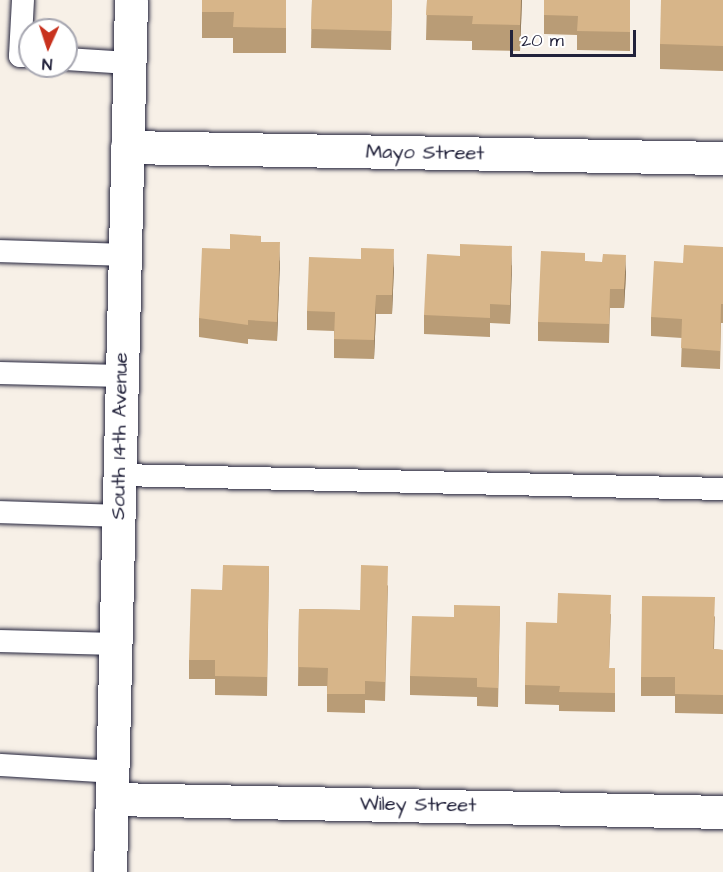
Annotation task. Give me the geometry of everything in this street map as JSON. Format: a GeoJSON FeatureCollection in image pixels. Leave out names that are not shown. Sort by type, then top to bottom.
{"type":"FeatureCollection","features":[{"type":"Feature","properties":{"kind":"street","name":"South 14th Avenue"},"geometry":{"type":"LineString","coordinates":[[110,872],[131,0]]}},
{"type":"Feature","properties":{"kind":"street","name":"Mayo Street"},"geometry":{"type":"LineString","coordinates":[[127,147],[723,158]]}},
{"type":"Feature","properties":{"kind":"street","name":"Wiley Street"},"geometry":{"type":"LineString","coordinates":[[113,785],[723,812]]}},
{"type":"Feature","properties":{"kind":"lane"},"geometry":{"type":"LineString","coordinates":[[22,18],[23,0]]}},
{"type":"Feature","properties":{"kind":"lane"},"geometry":{"type":"LineString","coordinates":[[78,59],[129,63]]}},
{"type":"Feature","properties":{"kind":"lane"},"geometry":{"type":"LineString","coordinates":[[0,251],[125,255]]}},
{"type":"Feature","properties":{"kind":"lane"},"geometry":{"type":"LineString","coordinates":[[0,373],[122,376]]}},
{"type":"Feature","properties":{"kind":"lane"},"geometry":{"type":"LineString","coordinates":[[120,475],[723,489]]}},
{"type":"Feature","properties":{"kind":"lane"},"geometry":{"type":"LineString","coordinates":[[0,512],[119,516]]}},
{"type":"Feature","properties":{"kind":"lane"},"geometry":{"type":"LineString","coordinates":[[0,641],[116,645]]}},
{"type":"Feature","properties":{"kind":"lane"},"geometry":{"type":"LineString","coordinates":[[0,765],[113,785]]}},
{"type":"Feature","properties":{"kind":"building"},"geometry":{"type":"Polygon","coordinates":[[[202,0],[286,0],[286,28],[233,27],[234,12],[202,12],[202,0]]]}},
{"type":"Feature","properties":{"kind":"building"},"geometry":{"type":"Polygon","coordinates":[[[312,0],[392,0],[391,31],[311,29],[312,0]]]}},
{"type":"Feature","properties":{"kind":"building"},"geometry":{"type":"Polygon","coordinates":[[[427,0],[521,0],[520,25],[472,24],[473,16],[426,15],[427,0]]]}},
{"type":"Feature","properties":{"kind":"building"},"geometry":{"type":"Polygon","coordinates":[[[544,0],[630,0],[630,32],[577,31],[578,16],[544,15],[544,0]]]}},
{"type":"Feature","properties":{"kind":"building"},"geometry":{"type":"Polygon","coordinates":[[[661,0],[723,0],[723,46],[660,44],[661,0]]]}},
{"type":"Feature","properties":{"kind":"building"},"geometry":{"type":"Polygon","coordinates":[[[230,234],[261,236],[261,242],[280,242],[277,322],[248,320],[248,325],[199,318],[202,248],[230,249],[230,234]]]}},
{"type":"Feature","properties":{"kind":"building"},"geometry":{"type":"Polygon","coordinates":[[[460,244],[512,246],[510,305],[490,304],[490,318],[424,315],[427,254],[460,256],[460,244]]]}},
{"type":"Feature","properties":{"kind":"building"},"geometry":{"type":"Polygon","coordinates":[[[684,245],[723,247],[720,351],[681,348],[682,319],[651,317],[654,261],[683,263],[684,245]]]}},
{"type":"Feature","properties":{"kind":"building"},"geometry":{"type":"Polygon","coordinates":[[[361,248],[394,249],[392,295],[376,295],[374,340],[334,339],[335,312],[307,311],[309,257],[361,259],[361,248]]]}},
{"type":"Feature","properties":{"kind":"building"},"geometry":{"type":"Polygon","coordinates":[[[541,251],[585,253],[585,261],[602,262],[603,254],[626,255],[624,289],[610,289],[609,324],[538,322],[541,251]]]}},
{"type":"Feature","properties":{"kind":"building"},"geometry":{"type":"Polygon","coordinates":[[[223,565],[269,566],[267,677],[215,676],[215,660],[189,660],[191,589],[222,590],[223,565]]]}},
{"type":"Feature","properties":{"kind":"building"},"geometry":{"type":"Polygon","coordinates":[[[361,565],[388,566],[385,682],[365,681],[365,694],[327,694],[328,668],[298,667],[299,609],[360,610],[361,565]]]}},
{"type":"Feature","properties":{"kind":"building"},"geometry":{"type":"Polygon","coordinates":[[[558,593],[611,595],[609,668],[615,668],[615,693],[559,692],[560,686],[525,685],[526,622],[557,623],[558,593]]]}},
{"type":"Feature","properties":{"kind":"building"},"geometry":{"type":"Polygon","coordinates":[[[642,596],[715,597],[713,649],[723,650],[723,695],[675,694],[675,677],[641,677],[642,596]]]}},
{"type":"Feature","properties":{"kind":"building"},"geometry":{"type":"Polygon","coordinates":[[[454,605],[500,606],[498,688],[477,687],[477,678],[410,676],[412,616],[454,617],[454,605]]]}}]}
